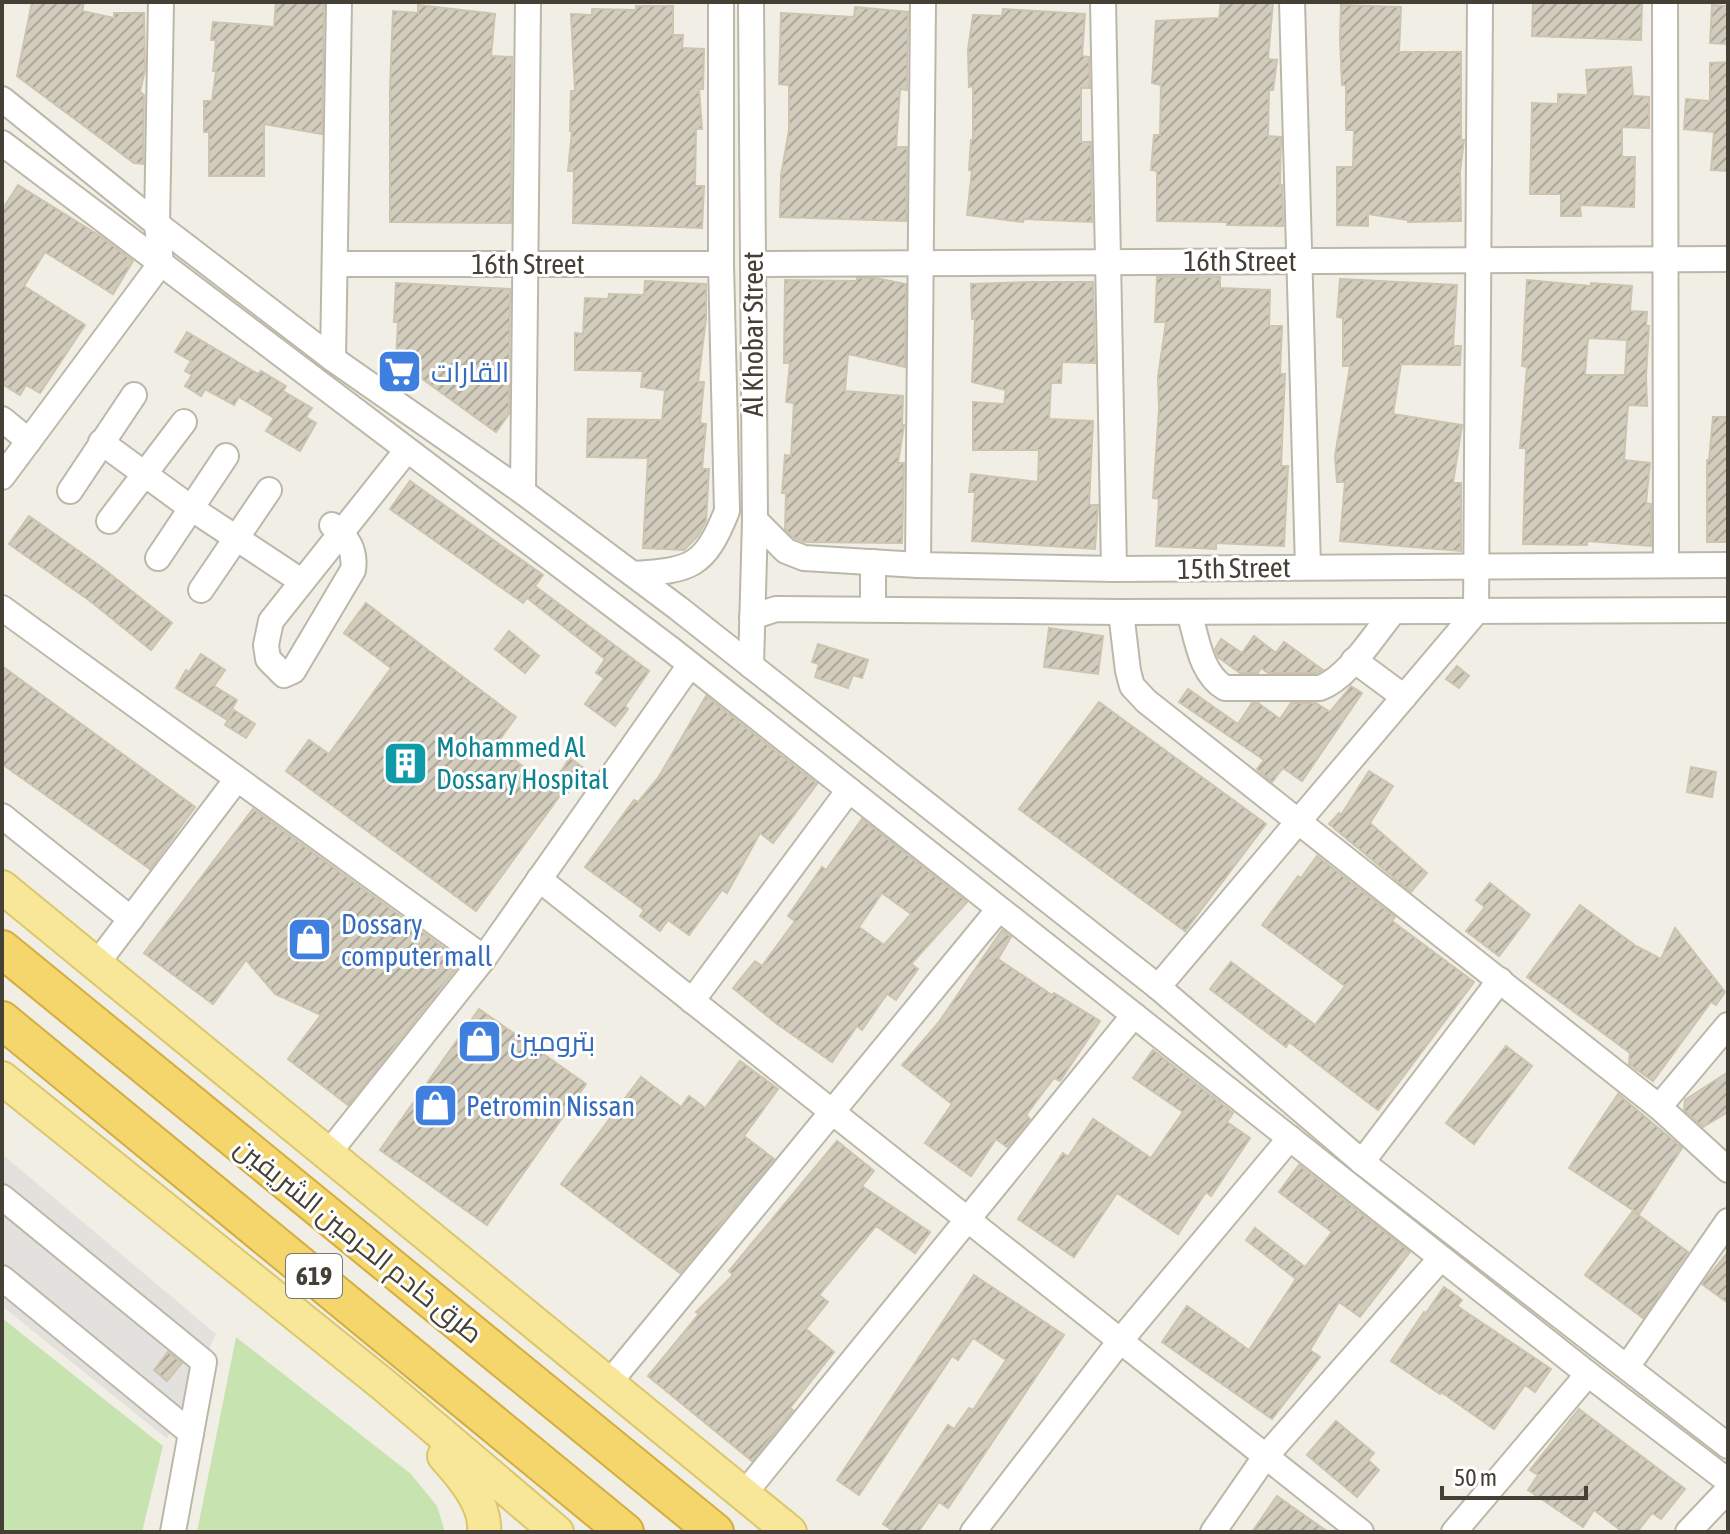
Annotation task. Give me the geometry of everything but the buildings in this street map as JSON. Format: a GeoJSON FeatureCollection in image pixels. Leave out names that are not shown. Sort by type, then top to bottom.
{"type":"FeatureCollection","features":[{"type":"Feature","properties":{"kind":"highway","name":"طرق خادم الحرمين الشريفين"},"geometry":{"type":"LineString","coordinates":[[2,949],[715,1532]]}},
{"type":"Feature","properties":{"kind":"highway","name":"طرق خادم الحرمين الشريفين"},"geometry":{"type":"LineString","coordinates":[[2,1020],[625,1532]]}},
{"type":"Feature","properties":{"kind":"main road"},"geometry":{"type":"LineString","coordinates":[[2,887],[790,1532]]}},
{"type":"Feature","properties":{"kind":"main road"},"geometry":{"type":"LineString","coordinates":[[2,1078],[385,1386],[557,1532]]}},
{"type":"Feature","properties":{"kind":"main road"},"geometry":{"type":"LineString","coordinates":[[482,1341],[738,1532]]}},
{"type":"Feature","properties":{"kind":"main road"},"geometry":{"type":"LineString","coordinates":[[385,1386],[471,1486],[485,1525],[484,1532]]}},
{"type":"Feature","properties":{"kind":"street"},"geometry":{"type":"LineString","coordinates":[[2,477],[161,263],[157,224],[161,2]]}},
{"type":"Feature","properties":{"kind":"street"},"geometry":{"type":"LineString","coordinates":[[333,359],[339,2]]}},
{"type":"Feature","properties":{"kind":"street"},"geometry":{"type":"LineString","coordinates":[[523,492],[528,2]]}},
{"type":"Feature","properties":{"kind":"street","name":"Al Khobar Street"},"geometry":{"type":"LineString","coordinates":[[633,574],[668,572],[692,566],[715,541],[727,511],[721,264],[721,2]]}},
{"type":"Feature","properties":{"kind":"street","name":"Al Khobar Street"},"geometry":{"type":"LineString","coordinates":[[751,2],[755,520],[751,666]]}},
{"type":"Feature","properties":{"kind":"street"},"geometry":{"type":"LineString","coordinates":[[918,565],[923,2]]}},
{"type":"Feature","properties":{"kind":"street"},"geometry":{"type":"LineString","coordinates":[[1103,2],[1108,262],[1121,569],[1132,686],[1146,701],[1659,1107],[1728,1170]]}},
{"type":"Feature","properties":{"kind":"street"},"geometry":{"type":"LineString","coordinates":[[1292,2],[1308,567]]}},
{"type":"Feature","properties":{"kind":"street"},"geometry":{"type":"LineString","coordinates":[[1158,987],[1476,612],[1480,2]]}},
{"type":"Feature","properties":{"kind":"street"},"geometry":{"type":"LineString","coordinates":[[1665,2],[1666,565]]}},
{"type":"Feature","properties":{"kind":"street"},"geometry":{"type":"LineString","coordinates":[[2,99],[157,224],[333,359],[523,492],[751,666],[1158,987],[1362,1162],[1728,1446]]}},
{"type":"Feature","properties":{"kind":"street"},"geometry":{"type":"LineString","coordinates":[[2,143],[690,665],[1588,1374],[1728,1481]]}},
{"type":"Feature","properties":{"kind":"street","name":"16th Street"},"geometry":{"type":"LineString","coordinates":[[753,264],[1728,259]]}},
{"type":"Feature","properties":{"kind":"street","name":"16th Street"},"geometry":{"type":"LineString","coordinates":[[335,264],[721,264]]}},
{"type":"Feature","properties":{"kind":"street"},"geometry":{"type":"LineString","coordinates":[[70,491],[134,395]]}},
{"type":"Feature","properties":{"kind":"street"},"geometry":{"type":"LineString","coordinates":[[2,419],[29,441]]}},
{"type":"Feature","properties":{"kind":"street"},"geometry":{"type":"LineString","coordinates":[[109,521],[184,422]]}},
{"type":"Feature","properties":{"kind":"street"},"geometry":{"type":"LineString","coordinates":[[725,432],[754,432]]}},
{"type":"Feature","properties":{"kind":"street"},"geometry":{"type":"LineString","coordinates":[[101,442],[191,508],[292,575]]}},
{"type":"Feature","properties":{"kind":"street"},"geometry":{"type":"LineString","coordinates":[[337,530],[355,559],[349,580],[293,671],[284,675],[268,659],[266,645],[271,621],[337,530],[403,446]]}},
{"type":"Feature","properties":{"kind":"street"},"geometry":{"type":"LineString","coordinates":[[158,558],[226,456]]}},
{"type":"Feature","properties":{"kind":"street"},"geometry":{"type":"LineString","coordinates":[[201,590],[269,490]]}},
{"type":"Feature","properties":{"kind":"street","name":"15th Street"},"geometry":{"type":"LineString","coordinates":[[755,520],[786,551],[804,558],[918,565],[1121,569],[1728,565]]}},
{"type":"Feature","properties":{"kind":"street"},"geometry":{"type":"LineString","coordinates":[[271,621],[266,614],[267,606],[292,575],[337,530]]}},
{"type":"Feature","properties":{"kind":"street"},"geometry":{"type":"LineString","coordinates":[[873,562],[873,609]]}},
{"type":"Feature","properties":{"kind":"street"},"geometry":{"type":"LineString","coordinates":[[2,608],[484,958]]}},
{"type":"Feature","properties":{"kind":"street","name":"15th Street"},"geometry":{"type":"LineString","coordinates":[[752,617],[776,609],[1126,612],[1728,610]]}},
{"type":"Feature","properties":{"kind":"street"},"geometry":{"type":"LineString","coordinates":[[1189,612],[1207,671],[1214,682],[1225,688],[1320,688],[1330,684],[1393,612]]}},
{"type":"Feature","properties":{"kind":"street"},"geometry":{"type":"LineString","coordinates":[[1354,660],[1404,697]]}},
{"type":"Feature","properties":{"kind":"street"},"geometry":{"type":"LineString","coordinates":[[327,1155],[484,958],[690,665]]}},
{"type":"Feature","properties":{"kind":"street"},"geometry":{"type":"LineString","coordinates":[[95,966],[237,779]]}},
{"type":"Feature","properties":{"kind":"street"},"geometry":{"type":"LineString","coordinates":[[692,1001],[849,790]]}},
{"type":"Feature","properties":{"kind":"street"},"geometry":{"type":"LineString","coordinates":[[2,816],[131,919]]}},
{"type":"Feature","properties":{"kind":"street"},"geometry":{"type":"LineString","coordinates":[[539,879],[1361,1532]]}},
{"type":"Feature","properties":{"kind":"street"},"geometry":{"type":"LineString","coordinates":[[609,1383],[999,909]]}},
{"type":"Feature","properties":{"kind":"street"},"geometry":{"type":"LineString","coordinates":[[1362,1162],[1500,980]]}},
{"type":"Feature","properties":{"kind":"street"},"geometry":{"type":"LineString","coordinates":[[744,1494],[1134,1015]]}},
{"type":"Feature","properties":{"kind":"street"},"geometry":{"type":"LineString","coordinates":[[1659,1107],[1728,1025]]}},
{"type":"Feature","properties":{"kind":"street"},"geometry":{"type":"LineString","coordinates":[[973,1532],[1120,1341],[1290,1138]]}},
{"type":"Feature","properties":{"kind":"street"},"geometry":{"type":"LineString","coordinates":[[2,1197],[204,1362],[173,1532]]}},
{"type":"Feature","properties":{"kind":"street"},"geometry":{"type":"LineString","coordinates":[[1627,1367],[1728,1221]]}},
{"type":"Feature","properties":{"kind":"street"},"geometry":{"type":"LineString","coordinates":[[1213,1532],[1265,1457],[1441,1258]]}},
{"type":"Feature","properties":{"kind":"street"},"geometry":{"type":"LineString","coordinates":[[2,1278],[191,1433]]}},
{"type":"Feature","properties":{"kind":"street"},"geometry":{"type":"LineString","coordinates":[[1454,1532],[1588,1374]]}},
{"type":"Feature","properties":{"kind":"street"},"geometry":{"type":"LineString","coordinates":[[1688,1532],[1728,1490]]}},
{"type":"Feature","properties":{"kind":"green space"},"geometry":{"type":"Polygon","coordinates":[[[2,1318],[163,1446],[142,1532],[2,1532],[2,1318]]]}},
{"type":"Feature","properties":{"kind":"green space"},"geometry":{"type":"Polygon","coordinates":[[[236,1337],[411,1474],[437,1506],[445,1532],[197,1532],[236,1337]]]}},
{"type":"Feature","properties":{"kind":"shaded area"},"geometry":{"type":"Polygon","coordinates":[[[2,1154],[216,1334],[167,1439],[2,1306],[2,1154]]]}},
{"type":"Feature","properties":{"kind":"place","name":"القارات"},"geometry":{"type":"Point","coordinates":[400,372]}},
{"type":"Feature","properties":{"kind":"place","name":"Mohammed Al Dossary Hospital"},"geometry":{"type":"Point","coordinates":[405,763]}},
{"type":"Feature","properties":{"kind":"place","name":"Dossary computer mall"},"geometry":{"type":"Point","coordinates":[310,940]}},
{"type":"Feature","properties":{"kind":"place","name":"بترومين"},"geometry":{"type":"Point","coordinates":[479,1041]}},
{"type":"Feature","properties":{"kind":"place","name":"Petromin Nissan"},"geometry":{"type":"Point","coordinates":[435,1106]}}]}
